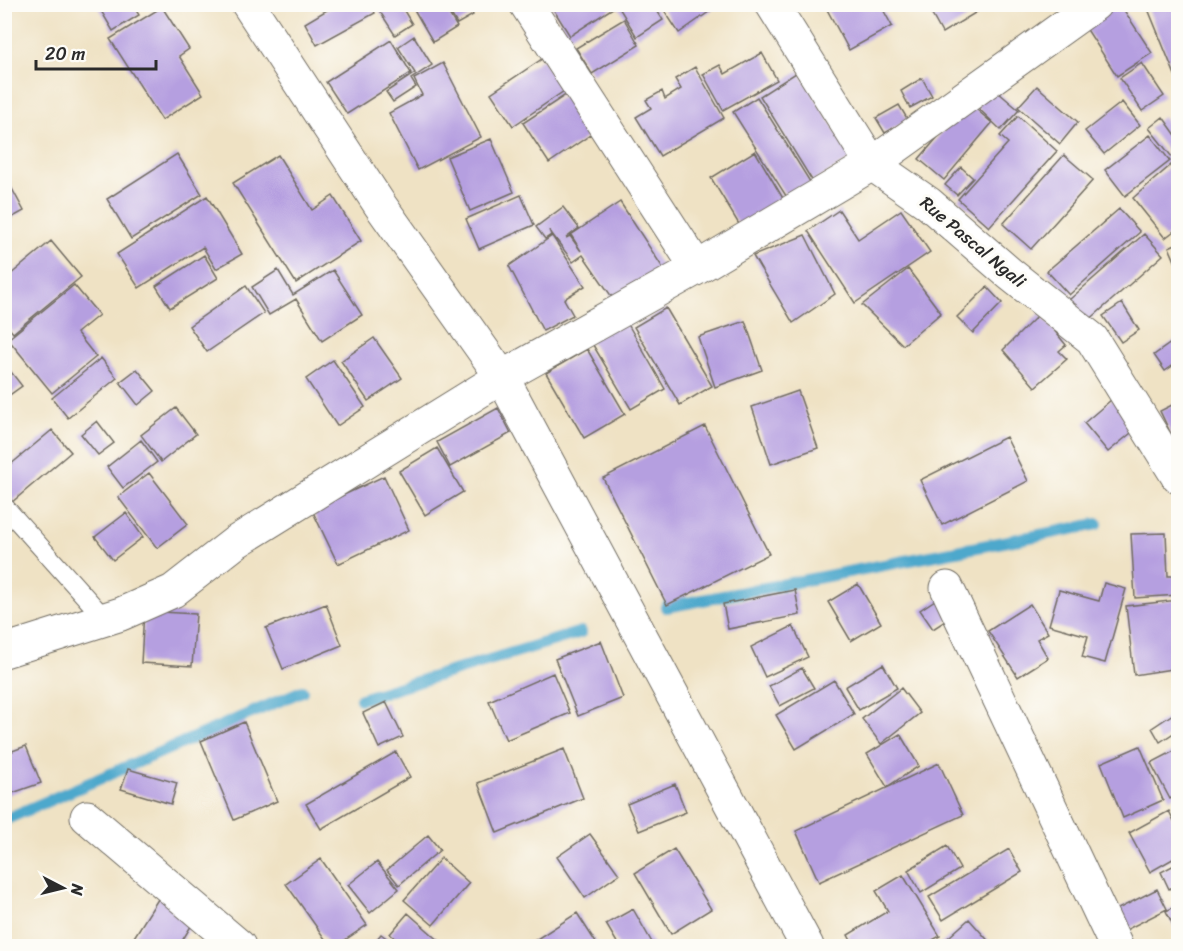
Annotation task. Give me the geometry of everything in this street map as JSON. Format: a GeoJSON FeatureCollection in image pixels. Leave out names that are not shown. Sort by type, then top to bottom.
{"type":"FeatureCollection","features":[{"type":"Feature","properties":{"kind":"street"},"geometry":{"type":"LineString","coordinates":[[248,4],[380,205],[502,377],[807,946]]}},
{"type":"Feature","properties":{"kind":"street"},"geometry":{"type":"LineString","coordinates":[[526,4],[697,268]]}},
{"type":"Feature","properties":{"kind":"street","name":"Rue Pascal Ngali"},"geometry":{"type":"LineString","coordinates":[[772,4],[872,164],[928,203],[1092,339],[1179,477]]}},
{"type":"Feature","properties":{"kind":"street"},"geometry":{"type":"LineString","coordinates":[[4,651],[105,619],[173,591],[236,543],[502,377],[697,268],[872,164],[1095,4]]}},
{"type":"Feature","properties":{"kind":"street"},"geometry":{"type":"LineString","coordinates":[[947,588],[1116,946]]}},
{"type":"Feature","properties":{"kind":"street"},"geometry":{"type":"LineString","coordinates":[[87,817],[239,946]]}},
{"type":"Feature","properties":{"kind":"lane"},"geometry":{"type":"LineString","coordinates":[[4,506],[105,619]]}},
{"type":"Feature","properties":{"kind":"building"},"geometry":{"type":"Polygon","coordinates":[[[97,4],[132,4],[139,15],[113,31],[97,4]]]}},
{"type":"Feature","properties":{"kind":"building"},"geometry":{"type":"Polygon","coordinates":[[[337,4],[370,4],[375,13],[317,45],[305,23],[337,4]]]}},
{"type":"Feature","properties":{"kind":"building"},"geometry":{"type":"Polygon","coordinates":[[[375,4],[400,4],[412,24],[395,35],[375,4]]]}},
{"type":"Feature","properties":{"kind":"building"},"geometry":{"type":"Polygon","coordinates":[[[414,4],[443,4],[457,27],[433,42],[412,6],[414,4]]]}},
{"type":"Feature","properties":{"kind":"building"},"geometry":{"type":"Polygon","coordinates":[[[445,4],[467,4],[473,15],[457,24],[445,4]]]}},
{"type":"Feature","properties":{"kind":"building"},"geometry":{"type":"Polygon","coordinates":[[[550,4],[619,4],[570,36],[550,4]]]}},
{"type":"Feature","properties":{"kind":"building"},"geometry":{"type":"Polygon","coordinates":[[[621,4],[653,4],[663,20],[637,37],[618,6],[621,4]]]}},
{"type":"Feature","properties":{"kind":"building"},"geometry":{"type":"Polygon","coordinates":[[[660,4],[720,4],[679,33],[660,4]]]}},
{"type":"Feature","properties":{"kind":"building"},"geometry":{"type":"Polygon","coordinates":[[[824,4],[880,4],[892,26],[849,50],[824,4]]]}},
{"type":"Feature","properties":{"kind":"building"},"geometry":{"type":"Polygon","coordinates":[[[926,4],[990,4],[942,33],[926,4]]]}},
{"type":"Feature","properties":{"kind":"building"},"geometry":{"type":"Polygon","coordinates":[[[1113,4],[1120,4],[1152,53],[1117,76],[1084,25],[1113,4]]]}},
{"type":"Feature","properties":{"kind":"building"},"geometry":{"type":"Polygon","coordinates":[[[1146,4],[1178,4],[1178,73],[1175,75],[1146,4]]]}},
{"type":"Feature","properties":{"kind":"building"},"geometry":{"type":"Polygon","coordinates":[[[162,7],[189,49],[179,56],[203,94],[162,120],[110,39],[162,7]]]}},
{"type":"Feature","properties":{"kind":"building"},"geometry":{"type":"Polygon","coordinates":[[[624,19],[639,45],[592,74],[576,48],[624,19]]]}},
{"type":"Feature","properties":{"kind":"building"},"geometry":{"type":"Polygon","coordinates":[[[414,36],[432,65],[411,79],[416,87],[393,102],[386,92],[415,73],[398,47],[414,36]]]}},
{"type":"Feature","properties":{"kind":"building"},"geometry":{"type":"Polygon","coordinates":[[[391,40],[411,73],[347,114],[326,82],[391,40]]]}},
{"type":"Feature","properties":{"kind":"building"},"geometry":{"type":"Polygon","coordinates":[[[762,53],[777,80],[723,110],[703,74],[720,65],[725,74],[762,53]]]}},
{"type":"Feature","properties":{"kind":"building"},"geometry":{"type":"Polygon","coordinates":[[[542,59],[564,91],[513,126],[491,93],[542,59]]]}},
{"type":"Feature","properties":{"kind":"building"},"geometry":{"type":"Polygon","coordinates":[[[443,63],[481,137],[418,170],[389,113],[422,95],[414,79],[443,63]]]}},
{"type":"Feature","properties":{"kind":"building"},"geometry":{"type":"Polygon","coordinates":[[[1142,63],[1164,96],[1142,111],[1120,78],[1142,63]]]}},
{"type":"Feature","properties":{"kind":"building"},"geometry":{"type":"Polygon","coordinates":[[[695,67],[724,118],[660,156],[636,117],[651,108],[646,100],[662,91],[665,99],[681,89],[675,79],[695,67]]]}},
{"type":"Feature","properties":{"kind":"building"},"geometry":{"type":"Polygon","coordinates":[[[799,71],[852,158],[813,182],[760,96],[799,71]]]}},
{"type":"Feature","properties":{"kind":"building"},"geometry":{"type":"Polygon","coordinates":[[[922,78],[932,96],[910,108],[901,91],[922,78]]]}},
{"type":"Feature","properties":{"kind":"building"},"geometry":{"type":"Polygon","coordinates":[[[1037,86],[1078,122],[1060,144],[1018,107],[1037,86]]]}},
{"type":"Feature","properties":{"kind":"building"},"geometry":{"type":"Polygon","coordinates":[[[992,87],[1019,110],[1001,130],[976,106],[992,87]]]}},
{"type":"Feature","properties":{"kind":"building"},"geometry":{"type":"Polygon","coordinates":[[[567,94],[593,133],[549,163],[523,123],[567,94]]]}},
{"type":"Feature","properties":{"kind":"building"},"geometry":{"type":"Polygon","coordinates":[[[757,97],[812,185],[788,199],[733,112],[757,97]]]}},
{"type":"Feature","properties":{"kind":"building"},"geometry":{"type":"Polygon","coordinates":[[[968,102],[992,123],[944,180],[919,159],[968,102]]]}},
{"type":"Feature","properties":{"kind":"building"},"geometry":{"type":"Polygon","coordinates":[[[1122,102],[1140,125],[1104,154],[1085,131],[1122,102]]]}},
{"type":"Feature","properties":{"kind":"building"},"geometry":{"type":"Polygon","coordinates":[[[899,105],[908,120],[885,133],[876,118],[899,105]]]}},
{"type":"Feature","properties":{"kind":"building"},"geometry":{"type":"Polygon","coordinates":[[[1018,116],[1057,151],[989,227],[958,199],[1008,143],[1000,136],[1018,116]]]}},
{"type":"Feature","properties":{"kind":"building"},"geometry":{"type":"Polygon","coordinates":[[[1163,117],[1178,138],[1178,152],[1172,157],[1149,128],[1163,117]]]}},
{"type":"Feature","properties":{"kind":"building"},"geometry":{"type":"Polygon","coordinates":[[[1150,135],[1170,161],[1125,196],[1105,170],[1150,135]]]}},
{"type":"Feature","properties":{"kind":"building"},"geometry":{"type":"Polygon","coordinates":[[[491,139],[514,192],[470,211],[447,157],[491,139]]]}},
{"type":"Feature","properties":{"kind":"building"},"geometry":{"type":"Polygon","coordinates":[[[755,151],[784,200],[740,226],[711,178],[755,151]]]}},
{"type":"Feature","properties":{"kind":"building"},"geometry":{"type":"Polygon","coordinates":[[[177,154],[202,194],[131,239],[107,199],[177,154]]]}},
{"type":"Feature","properties":{"kind":"building"},"geometry":{"type":"Polygon","coordinates":[[[278,155],[312,210],[333,196],[361,241],[296,283],[233,183],[278,155]]]}},
{"type":"Feature","properties":{"kind":"building"},"geometry":{"type":"Polygon","coordinates":[[[1064,155],[1093,180],[1031,249],[1003,224],[1064,155]]]}},
{"type":"Feature","properties":{"kind":"building"},"geometry":{"type":"Polygon","coordinates":[[[1178,159],[1178,228],[1165,238],[1133,198],[1178,159]]]}},
{"type":"Feature","properties":{"kind":"building"},"geometry":{"type":"Polygon","coordinates":[[[961,167],[973,178],[957,195],[945,185],[961,167]]]}},
{"type":"Feature","properties":{"kind":"building"},"geometry":{"type":"Polygon","coordinates":[[[4,174],[24,211],[4,222],[4,174]]]}},
{"type":"Feature","properties":{"kind":"building"},"geometry":{"type":"Polygon","coordinates":[[[521,195],[534,225],[479,249],[466,219],[521,195]]]}},
{"type":"Feature","properties":{"kind":"building"},"geometry":{"type":"Polygon","coordinates":[[[207,196],[242,254],[216,269],[203,247],[139,288],[117,254],[207,196]]]}},
{"type":"Feature","properties":{"kind":"building"},"geometry":{"type":"Polygon","coordinates":[[[620,202],[663,268],[614,300],[583,255],[573,262],[549,230],[551,235],[545,239],[536,227],[563,207],[579,228],[566,238],[570,236],[581,251],[571,235],[620,202]]]}},
{"type":"Feature","properties":{"kind":"building"},"geometry":{"type":"Polygon","coordinates":[[[1119,209],[1140,232],[1069,295],[1047,271],[1119,209]]]}},
{"type":"Feature","properties":{"kind":"building"},"geometry":{"type":"Polygon","coordinates":[[[839,210],[858,239],[901,210],[930,252],[855,303],[808,231],[839,210]]]}},
{"type":"Feature","properties":{"kind":"building"},"geometry":{"type":"Polygon","coordinates":[[[1144,234],[1163,255],[1087,322],[1069,300],[1144,234]]]}},
{"type":"Feature","properties":{"kind":"building"},"geometry":{"type":"Polygon","coordinates":[[[805,235],[835,294],[793,323],[753,256],[805,235]]]}},
{"type":"Feature","properties":{"kind":"building"},"geometry":{"type":"Polygon","coordinates":[[[552,236],[585,286],[564,299],[573,315],[543,331],[509,266],[552,236]]]}},
{"type":"Feature","properties":{"kind":"building"},"geometry":{"type":"Polygon","coordinates":[[[51,241],[81,277],[13,333],[4,322],[4,280],[51,241]]]}},
{"type":"Feature","properties":{"kind":"building"},"geometry":{"type":"Polygon","coordinates":[[[1178,243],[1178,268],[1169,247],[1178,243]]]}},
{"type":"Feature","properties":{"kind":"building"},"geometry":{"type":"Polygon","coordinates":[[[204,255],[218,278],[170,308],[156,286],[204,255]]]}},
{"type":"Feature","properties":{"kind":"building"},"geometry":{"type":"Polygon","coordinates":[[[908,269],[941,313],[903,345],[862,305],[908,269]]]}},
{"type":"Feature","properties":{"kind":"building"},"geometry":{"type":"Polygon","coordinates":[[[278,270],[293,295],[333,270],[362,315],[322,341],[296,299],[269,315],[252,287],[278,270]]]}},
{"type":"Feature","properties":{"kind":"building"},"geometry":{"type":"Polygon","coordinates":[[[74,285],[99,315],[77,333],[96,357],[52,393],[8,339],[74,285]]]}},
{"type":"Feature","properties":{"kind":"building"},"geometry":{"type":"Polygon","coordinates":[[[246,286],[264,313],[207,352],[189,326],[246,286]]]}},
{"type":"Feature","properties":{"kind":"building"},"geometry":{"type":"Polygon","coordinates":[[[987,287],[1002,303],[973,333],[957,317],[987,287]]]}},
{"type":"Feature","properties":{"kind":"building"},"geometry":{"type":"Polygon","coordinates":[[[1122,303],[1139,330],[1121,342],[1103,316],[1122,303]]]}},
{"type":"Feature","properties":{"kind":"building"},"geometry":{"type":"Polygon","coordinates":[[[666,308],[712,386],[680,405],[634,327],[666,308]]]}},
{"type":"Feature","properties":{"kind":"building"},"geometry":{"type":"Polygon","coordinates":[[[1040,313],[1066,345],[1059,351],[1067,359],[1035,387],[1003,350],[1040,313]]]}},
{"type":"Feature","properties":{"kind":"building"},"geometry":{"type":"Polygon","coordinates":[[[625,319],[665,389],[631,409],[590,340],[625,319]]]}},
{"type":"Feature","properties":{"kind":"building"},"geometry":{"type":"Polygon","coordinates":[[[745,321],[762,370],[715,387],[698,337],[745,321]]]}},
{"type":"Feature","properties":{"kind":"building"},"geometry":{"type":"Polygon","coordinates":[[[374,338],[402,378],[368,401],[341,361],[374,338]]]}},
{"type":"Feature","properties":{"kind":"building"},"geometry":{"type":"Polygon","coordinates":[[[1178,338],[1178,362],[1165,371],[1154,355],[1178,338]]]}},
{"type":"Feature","properties":{"kind":"building"},"geometry":{"type":"Polygon","coordinates":[[[587,349],[625,414],[584,438],[546,373],[587,349]]]}},
{"type":"Feature","properties":{"kind":"building"},"geometry":{"type":"Polygon","coordinates":[[[101,358],[117,378],[68,418],[52,398],[101,358]]]}},
{"type":"Feature","properties":{"kind":"building"},"geometry":{"type":"Polygon","coordinates":[[[333,360],[365,407],[337,426],[306,379],[333,360]]]}},
{"type":"Feature","properties":{"kind":"building"},"geometry":{"type":"Polygon","coordinates":[[[4,363],[22,386],[4,399],[4,363]]]}},
{"type":"Feature","properties":{"kind":"building"},"geometry":{"type":"Polygon","coordinates":[[[137,369],[155,391],[138,405],[120,382],[137,369]]]}},
{"type":"Feature","properties":{"kind":"building"},"geometry":{"type":"Polygon","coordinates":[[[798,391],[818,448],[771,464],[752,407],[798,391]]]}},
{"type":"Feature","properties":{"kind":"building"},"geometry":{"type":"Polygon","coordinates":[[[1118,394],[1142,424],[1108,452],[1084,423],[1118,394]]]}},
{"type":"Feature","properties":{"kind":"building"},"geometry":{"type":"Polygon","coordinates":[[[1178,402],[1178,449],[1160,411],[1178,402]]]}},
{"type":"Feature","properties":{"kind":"building"},"geometry":{"type":"Polygon","coordinates":[[[176,408],[196,434],[161,462],[141,435],[176,408]]]}},
{"type":"Feature","properties":{"kind":"building"},"geometry":{"type":"Polygon","coordinates":[[[498,408],[511,433],[450,467],[437,442],[498,408]]]}},
{"type":"Feature","properties":{"kind":"building"},"geometry":{"type":"Polygon","coordinates":[[[97,421],[114,443],[98,455],[81,434],[97,421]]]}},
{"type":"Feature","properties":{"kind":"building"},"geometry":{"type":"Polygon","coordinates":[[[705,426],[769,554],[667,605],[603,478],[705,426]]]}},
{"type":"Feature","properties":{"kind":"building"},"geometry":{"type":"Polygon","coordinates":[[[52,430],[71,452],[11,503],[4,496],[4,470],[52,430]]]}},
{"type":"Feature","properties":{"kind":"building"},"geometry":{"type":"Polygon","coordinates":[[[1006,437],[1028,481],[942,525],[920,480],[1006,437]]]}},
{"type":"Feature","properties":{"kind":"building"},"geometry":{"type":"Polygon","coordinates":[[[141,440],[157,462],[123,488],[107,467],[141,440]]]}},
{"type":"Feature","properties":{"kind":"building"},"geometry":{"type":"Polygon","coordinates":[[[437,448],[463,492],[425,515],[399,471],[437,448]]]}},
{"type":"Feature","properties":{"kind":"building"},"geometry":{"type":"Polygon","coordinates":[[[149,473],[188,524],[157,548],[118,497],[149,473]]]}},
{"type":"Feature","properties":{"kind":"building"},"geometry":{"type":"Polygon","coordinates":[[[384,476],[409,530],[338,564],[312,510],[384,476]]]}},
{"type":"Feature","properties":{"kind":"building"},"geometry":{"type":"Polygon","coordinates":[[[126,513],[143,537],[113,560],[95,537],[126,513]]]}},
{"type":"Feature","properties":{"kind":"building"},"geometry":{"type":"Polygon","coordinates":[[[1166,533],[1168,576],[1178,576],[1178,595],[1135,598],[1131,534],[1166,533]]]}},
{"type":"Feature","properties":{"kind":"building"},"geometry":{"type":"Polygon","coordinates":[[[1104,583],[1126,589],[1105,663],[1082,657],[1088,636],[1049,625],[1059,590],[1099,601],[1104,583]]]}},
{"type":"Feature","properties":{"kind":"building"},"geometry":{"type":"Polygon","coordinates":[[[858,584],[881,623],[851,641],[828,602],[858,584]]]}},
{"type":"Feature","properties":{"kind":"building"},"geometry":{"type":"Polygon","coordinates":[[[795,590],[800,615],[728,629],[723,604],[795,590]]]}},
{"type":"Feature","properties":{"kind":"building"},"geometry":{"type":"Polygon","coordinates":[[[941,596],[953,616],[933,629],[920,610],[941,596]]]}},
{"type":"Feature","properties":{"kind":"building"},"geometry":{"type":"Polygon","coordinates":[[[1178,600],[1178,668],[1134,675],[1126,606],[1178,600]]]}},
{"type":"Feature","properties":{"kind":"building"},"geometry":{"type":"Polygon","coordinates":[[[326,604],[342,645],[283,669],[266,628],[326,604]]]}},
{"type":"Feature","properties":{"kind":"building"},"geometry":{"type":"Polygon","coordinates":[[[1030,604],[1048,633],[1037,639],[1048,658],[1018,677],[988,631],[1030,604]]]}},
{"type":"Feature","properties":{"kind":"building"},"geometry":{"type":"Polygon","coordinates":[[[144,611],[196,614],[192,666],[141,663],[144,611]]]}},
{"type":"Feature","properties":{"kind":"building"},"geometry":{"type":"Polygon","coordinates":[[[793,626],[808,657],[765,677],[751,647],[793,626]]]}},
{"type":"Feature","properties":{"kind":"building"},"geometry":{"type":"Polygon","coordinates":[[[601,641],[623,698],[578,716],[555,659],[601,641]]]}},
{"type":"Feature","properties":{"kind":"building"},"geometry":{"type":"Polygon","coordinates":[[[883,664],[897,688],[859,710],[845,687],[883,664]]]}},
{"type":"Feature","properties":{"kind":"building"},"geometry":{"type":"Polygon","coordinates":[[[802,668],[814,688],[780,706],[769,686],[802,668]]]}},
{"type":"Feature","properties":{"kind":"building"},"geometry":{"type":"Polygon","coordinates":[[[553,673],[570,713],[506,740],[489,701],[553,673]]]}},
{"type":"Feature","properties":{"kind":"building"},"geometry":{"type":"Polygon","coordinates":[[[834,680],[854,714],[796,749],[776,715],[834,680]]]}},
{"type":"Feature","properties":{"kind":"building"},"geometry":{"type":"Polygon","coordinates":[[[901,688],[920,713],[881,744],[862,719],[901,688]]]}},
{"type":"Feature","properties":{"kind":"building"},"geometry":{"type":"Polygon","coordinates":[[[386,702],[403,737],[379,748],[363,713],[386,702]]]}},
{"type":"Feature","properties":{"kind":"building"},"geometry":{"type":"Polygon","coordinates":[[[1173,714],[1178,730],[1160,742],[1152,728],[1173,714]]]}},
{"type":"Feature","properties":{"kind":"building"},"geometry":{"type":"Polygon","coordinates":[[[244,722],[277,801],[234,820],[201,741],[244,722]]]}},
{"type":"Feature","properties":{"kind":"building"},"geometry":{"type":"Polygon","coordinates":[[[900,734],[919,766],[887,787],[867,754],[900,734]]]}},
{"type":"Feature","properties":{"kind":"building"},"geometry":{"type":"Polygon","coordinates":[[[26,746],[41,783],[4,796],[4,754],[26,746]]]}},
{"type":"Feature","properties":{"kind":"building"},"geometry":{"type":"Polygon","coordinates":[[[1140,746],[1163,800],[1123,818],[1101,763],[1140,746]]]}},
{"type":"Feature","properties":{"kind":"building"},"geometry":{"type":"Polygon","coordinates":[[[564,749],[583,798],[497,833],[478,783],[564,749]]]}},
{"type":"Feature","properties":{"kind":"building"},"geometry":{"type":"Polygon","coordinates":[[[1178,749],[1178,794],[1170,799],[1151,763],[1178,749]]]}},
{"type":"Feature","properties":{"kind":"building"},"geometry":{"type":"Polygon","coordinates":[[[396,752],[410,777],[321,829],[306,804],[396,752]]]}},
{"type":"Feature","properties":{"kind":"building"},"geometry":{"type":"Polygon","coordinates":[[[939,763],[963,815],[819,882],[796,831],[939,763]]]}},
{"type":"Feature","properties":{"kind":"building"},"geometry":{"type":"Polygon","coordinates":[[[128,769],[177,783],[171,804],[121,789],[128,769]]]}},
{"type":"Feature","properties":{"kind":"building"},"geometry":{"type":"Polygon","coordinates":[[[675,784],[686,812],[639,831],[627,804],[675,784]]]}},
{"type":"Feature","properties":{"kind":"building"},"geometry":{"type":"Polygon","coordinates":[[[1169,811],[1178,829],[1178,856],[1150,872],[1129,833],[1169,811]]]}},
{"type":"Feature","properties":{"kind":"building"},"geometry":{"type":"Polygon","coordinates":[[[590,834],[619,874],[585,898],[557,857],[590,834]]]}},
{"type":"Feature","properties":{"kind":"building"},"geometry":{"type":"Polygon","coordinates":[[[428,835],[440,850],[399,885],[387,870],[428,835]]]}},
{"type":"Feature","properties":{"kind":"building"},"geometry":{"type":"Polygon","coordinates":[[[947,846],[960,869],[921,893],[908,870],[947,846]]]}},
{"type":"Feature","properties":{"kind":"building"},"geometry":{"type":"Polygon","coordinates":[[[674,849],[711,909],[671,934],[635,873],[674,849]]]}},
{"type":"Feature","properties":{"kind":"building"},"geometry":{"type":"Polygon","coordinates":[[[1009,849],[1022,872],[943,920],[929,897],[1009,849]]]}},
{"type":"Feature","properties":{"kind":"building"},"geometry":{"type":"Polygon","coordinates":[[[441,858],[469,883],[433,925],[404,900],[441,858]]]}},
{"type":"Feature","properties":{"kind":"building"},"geometry":{"type":"Polygon","coordinates":[[[321,859],[367,925],[336,946],[330,946],[286,884],[321,859]]]}},
{"type":"Feature","properties":{"kind":"building"},"geometry":{"type":"Polygon","coordinates":[[[377,862],[399,889],[370,913],[348,885],[377,862]]]}},
{"type":"Feature","properties":{"kind":"building"},"geometry":{"type":"Polygon","coordinates":[[[1178,863],[1178,884],[1169,889],[1161,872],[1178,863]]]}},
{"type":"Feature","properties":{"kind":"building"},"geometry":{"type":"Polygon","coordinates":[[[903,875],[940,936],[922,946],[854,946],[848,935],[888,911],[876,891],[903,875]]]}},
{"type":"Feature","properties":{"kind":"building"},"geometry":{"type":"Polygon","coordinates":[[[1157,889],[1167,909],[1118,934],[1108,914],[1157,889]]]}},
{"type":"Feature","properties":{"kind":"building"},"geometry":{"type":"Polygon","coordinates":[[[160,896],[196,918],[179,946],[138,946],[131,942],[160,896]]]}},
{"type":"Feature","properties":{"kind":"building"},"geometry":{"type":"Polygon","coordinates":[[[1178,905],[1178,935],[1166,911],[1178,905]]]}},
{"type":"Feature","properties":{"kind":"building"},"geometry":{"type":"Polygon","coordinates":[[[633,909],[654,946],[619,946],[606,924],[633,909]]]}},
{"type":"Feature","properties":{"kind":"building"},"geometry":{"type":"Polygon","coordinates":[[[408,913],[443,944],[440,946],[404,946],[390,934],[408,913]]]}},
{"type":"Feature","properties":{"kind":"building"},"geometry":{"type":"Polygon","coordinates":[[[577,913],[598,946],[526,946],[577,913]]]}},
{"type":"Feature","properties":{"kind":"building"},"geometry":{"type":"Polygon","coordinates":[[[969,919],[993,946],[940,945],[969,919]]]}},
{"type":"Feature","properties":{"kind":"building"},"geometry":{"type":"Polygon","coordinates":[[[381,934],[397,946],[371,946],[381,934]]]}},
{"type":"Feature","properties":{"kind":"waterway"},"geometry":{"type":"LineString","coordinates":[[666,607],[1097,524]]}},
{"type":"Feature","properties":{"kind":"waterway"},"geometry":{"type":"LineString","coordinates":[[361,699],[581,632]]}},
{"type":"Feature","properties":{"kind":"waterway"},"geometry":{"type":"LineString","coordinates":[[4,820],[302,691]]}}]}
